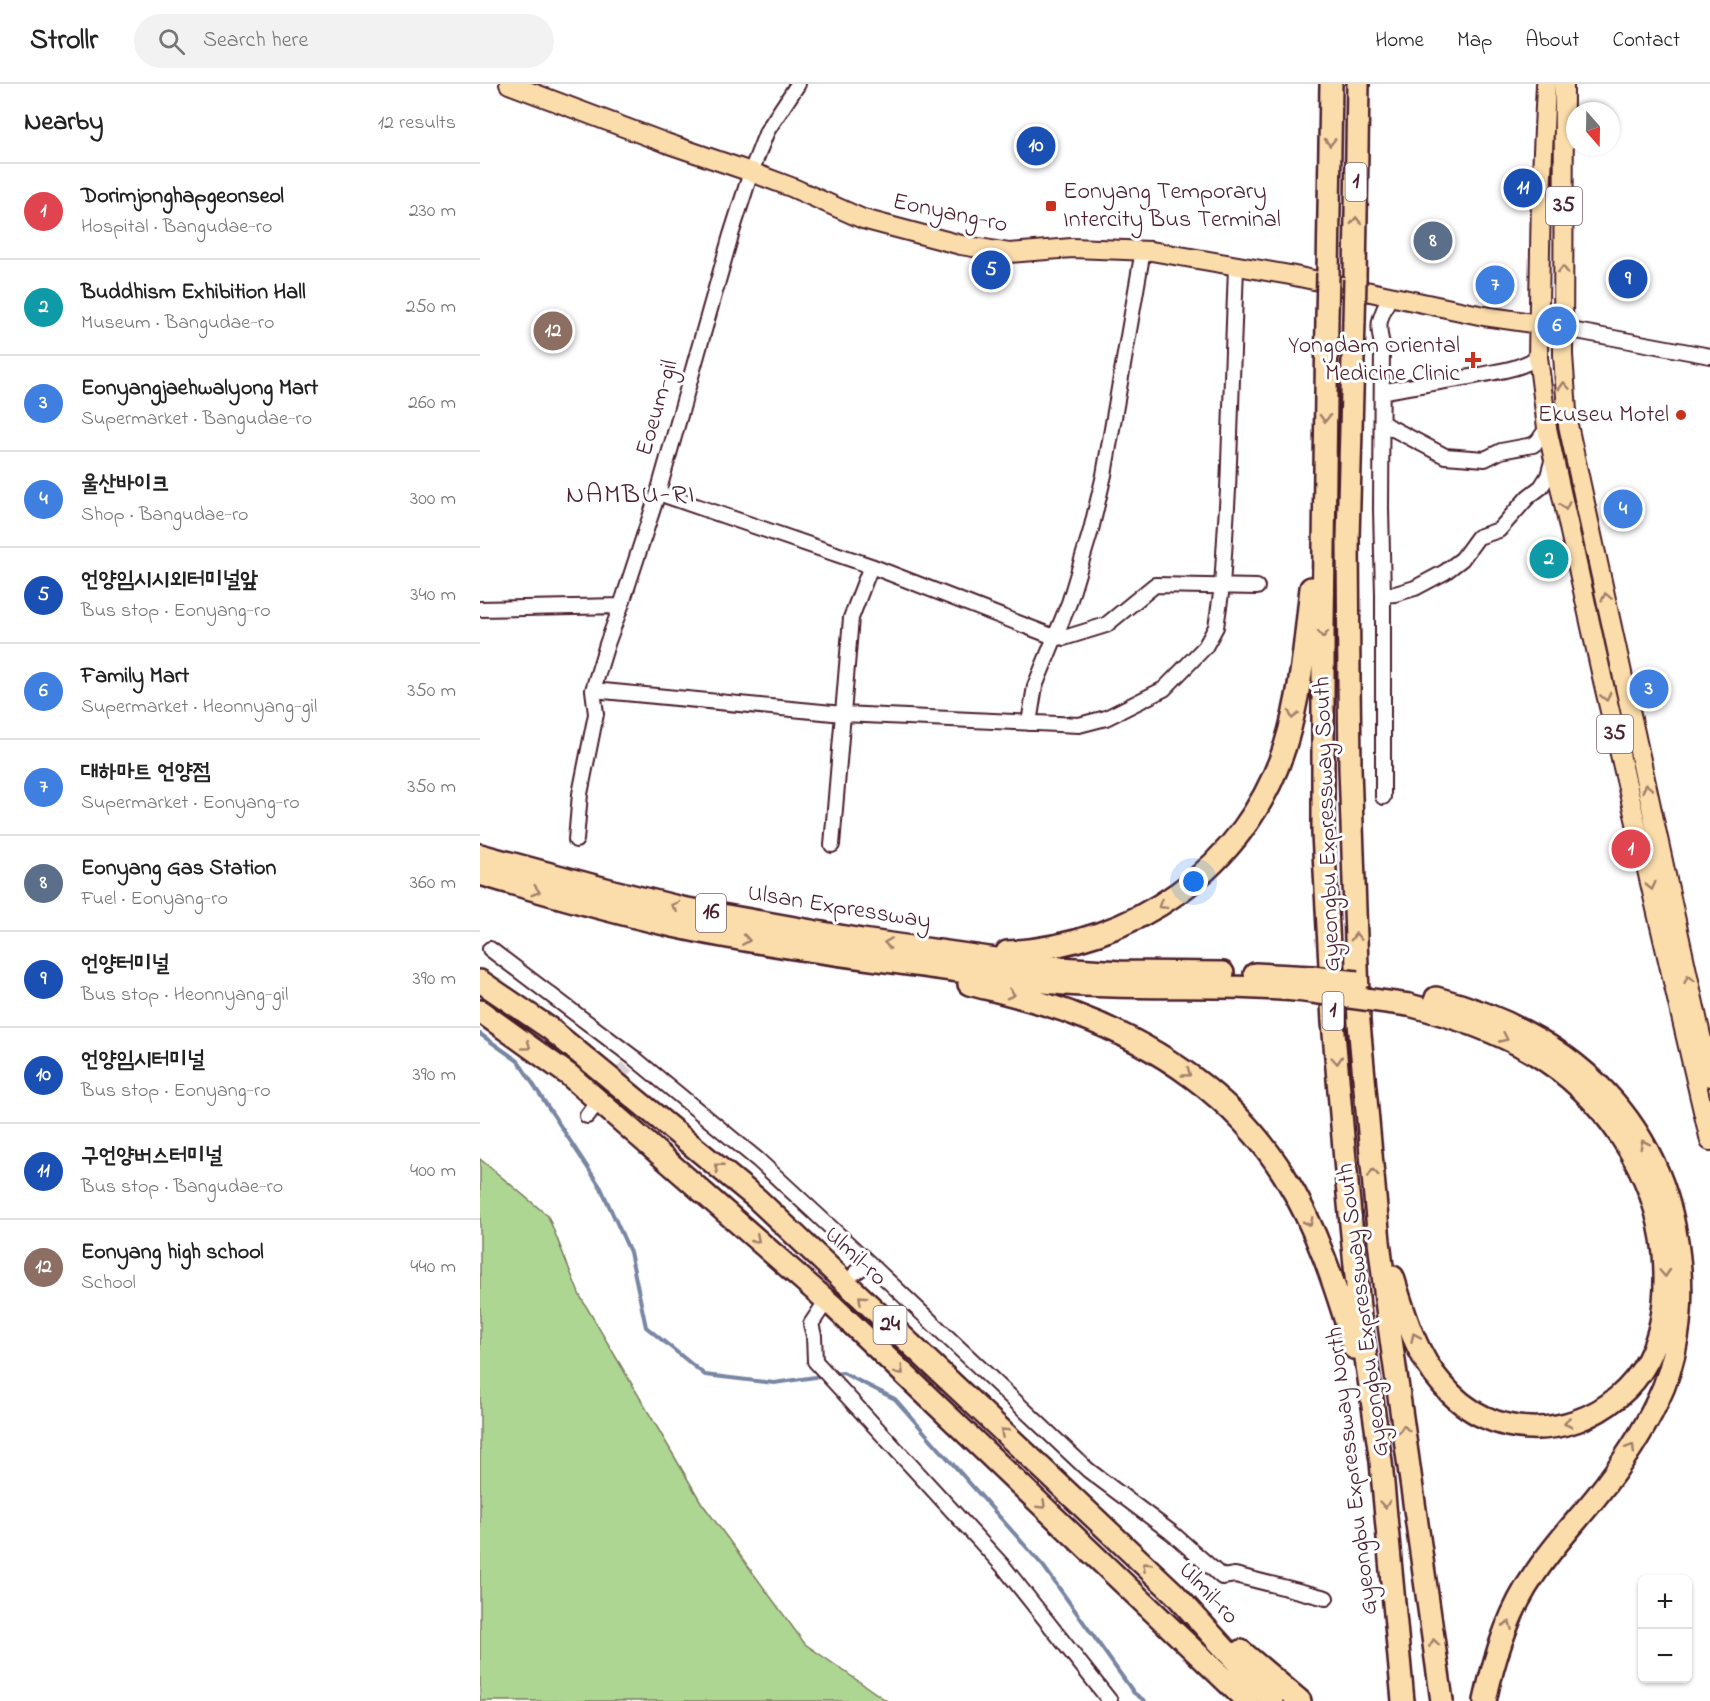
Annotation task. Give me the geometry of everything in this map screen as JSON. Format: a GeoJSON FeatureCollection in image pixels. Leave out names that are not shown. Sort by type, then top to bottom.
{"type":"FeatureCollection","features":[{"type":"Feature","properties":{"kind":"highway","name":"Gyeongbu Expressway North"},"geometry":{"type":"LineString","coordinates":[[1331,84],[1324,491],[1323,833],[1333,1022],[1360,1317],[1381,1462],[1403,1701]]}},
{"type":"Feature","properties":{"kind":"highway","name":"Gyeongbu Expressway South"},"geometry":{"type":"LineString","coordinates":[[1358,84],[1348,538],[1350,768],[1359,1023],[1389,1325],[1442,1701]]}},
{"type":"Feature","properties":{"kind":"highway"},"geometry":{"type":"LineString","coordinates":[[946,951],[986,953],[1030,951],[1096,936],[1135,920],[1168,901],[1205,872],[1232,844],[1270,784],[1289,735],[1298,697],[1324,491]]}},
{"type":"Feature","properties":{"kind":"highway","name":"Ulsan Expressway"},"geometry":{"type":"LineString","coordinates":[[480,855],[682,908],[805,930],[946,951]]}},
{"type":"Feature","properties":{"kind":"highway","name":"Ulsan Expressway"},"geometry":{"type":"LineString","coordinates":[[480,874],[576,903],[675,926],[793,948],[872,959]]}},
{"type":"Feature","properties":{"kind":"highway"},"geometry":{"type":"LineString","coordinates":[[946,951],[1028,965],[1313,984],[1465,1006],[1528,1032],[1565,1056],[1606,1092],[1631,1121],[1653,1163],[1669,1207],[1679,1257],[1681,1298],[1679,1326],[1671,1363],[1659,1399],[1622,1461],[1532,1577],[1507,1626],[1498,1650],[1485,1701]]}},
{"type":"Feature","properties":{"kind":"highway"},"geometry":{"type":"LineString","coordinates":[[872,959],[1055,983],[1143,988],[1313,984]]}},
{"type":"Feature","properties":{"kind":"highway"},"geometry":{"type":"LineString","coordinates":[[872,959],[1025,998],[1097,1023],[1164,1057],[1234,1112],[1259,1140],[1284,1174],[1317,1238],[1336,1288],[1357,1358],[1381,1462]]}},
{"type":"Feature","properties":{"kind":"highway","name":"Ulmil-ro"},"geometry":{"type":"LineString","coordinates":[[480,981],[549,1028],[756,1198],[1174,1593],[1272,1701]]}},
{"type":"Feature","properties":{"kind":"highway"},"geometry":{"type":"LineString","coordinates":[[1377,1212],[1393,1280],[1421,1351],[1440,1382],[1461,1403],[1478,1414],[1503,1424],[1523,1427],[1556,1426],[1575,1422],[1596,1413],[1613,1402],[1632,1383],[1647,1361],[1657,1337],[1665,1303],[1666,1280],[1663,1248],[1658,1217],[1650,1192],[1621,1136],[1597,1106],[1568,1077],[1532,1052],[1507,1039],[1409,998]]}},
{"type":"Feature","properties":{"kind":"highway","name":"Ulmil-ro"},"geometry":{"type":"LineString","coordinates":[[480,1011],[569,1076],[834,1307],[1247,1701]]}},
{"type":"Feature","properties":{"kind":"highway"},"geometry":{"type":"LineString","coordinates":[[1174,1593],[1300,1701]]}},
{"type":"Feature","properties":{"kind":"main road","name":"Eonyang-ro"},"geometry":{"type":"LineString","coordinates":[[509,84],[751,172],[863,219],[961,245],[1009,253],[1072,248],[1143,250],[1290,275],[1484,316],[1539,324]]}},
{"type":"Feature","properties":{"kind":"main road","name":"35"},"geometry":{"type":"LineString","coordinates":[[1546,84],[1538,357],[1547,428],[1602,681],[1710,1142]]}},
{"type":"Feature","properties":{"kind":"main road","name":"35"},"geometry":{"type":"LineString","coordinates":[[1564,84],[1563,328],[1568,425],[1710,1077]]}},
{"type":"Feature","properties":{"kind":"street"},"geometry":{"type":"LineString","coordinates":[[751,172],[767,131],[798,84]]}},
{"type":"Feature","properties":{"kind":"street","name":"Eoeum-gil"},"geometry":{"type":"LineString","coordinates":[[593,690],[658,493],[751,172]]}},
{"type":"Feature","properties":{"kind":"street"},"geometry":{"type":"LineString","coordinates":[[1029,723],[1035,686],[1069,603],[1104,475],[1143,250]]}},
{"type":"Feature","properties":{"kind":"street"},"geometry":{"type":"LineString","coordinates":[[576,840],[580,794],[596,714],[593,690],[843,714],[1079,726],[1106,718],[1164,689],[1205,647],[1216,627],[1222,587],[1228,490],[1236,267]]}},
{"type":"Feature","properties":{"kind":"street"},"geometry":{"type":"LineString","coordinates":[[1383,797],[1382,344],[1378,330],[1379,320],[1390,296]]}},
{"type":"Feature","properties":{"kind":"street"},"geometry":{"type":"LineString","coordinates":[[1539,324],[1710,356]]}},
{"type":"Feature","properties":{"kind":"street"},"geometry":{"type":"LineString","coordinates":[[1382,392],[1518,367],[1538,357]]}},
{"type":"Feature","properties":{"kind":"street"},"geometry":{"type":"LineString","coordinates":[[1382,423],[1446,456],[1475,459],[1485,459],[1502,451],[1533,445],[1547,428]]}},
{"type":"Feature","properties":{"kind":"street"},"geometry":{"type":"LineString","coordinates":[[1383,595],[1415,588],[1445,572],[1462,559],[1479,537],[1499,530],[1528,497],[1540,488],[1548,476],[1554,456]]}},
{"type":"Feature","properties":{"kind":"street"},"geometry":{"type":"LineString","coordinates":[[658,493],[871,567],[1064,638],[1106,625],[1155,585],[1257,587]]}},
{"type":"Feature","properties":{"kind":"street"},"geometry":{"type":"LineString","coordinates":[[832,845],[851,618],[871,567]]}},
{"type":"Feature","properties":{"kind":"street"},"geometry":{"type":"LineString","coordinates":[[480,609],[621,606]]}},
{"type":"Feature","properties":{"kind":"street"},"geometry":{"type":"LineString","coordinates":[[490,949],[630,1062],[758,1160],[1088,1470],[1172,1533],[1222,1577],[1235,1575],[1326,1598]]}},
{"type":"Feature","properties":{"kind":"street"},"geometry":{"type":"LineString","coordinates":[[586,1116],[596,1104]]}},
{"type":"Feature","properties":{"kind":"street"},"geometry":{"type":"LineString","coordinates":[[856,1272],[869,1263]]}},
{"type":"Feature","properties":{"kind":"street"},"geometry":{"type":"LineString","coordinates":[[823,1306],[811,1324],[815,1361],[1003,1566],[1110,1701]]}},
{"type":"Feature","properties":{"kind":"green space"},"geometry":{"type":"Polygon","coordinates":[[[480,1159],[548,1216],[580,1296],[701,1502],[805,1644],[887,1701],[480,1701],[480,1159]]]}},
{"type":"Feature","properties":{"kind":"waterway"},"geometry":{"type":"LineString","coordinates":[[480,1034],[518,1061],[601,1188],[630,1252],[646,1327],[705,1375],[774,1383],[822,1376]]}},
{"type":"Feature","properties":{"kind":"waterway"},"geometry":{"type":"LineString","coordinates":[[833,1374],[843,1373],[895,1399],[1044,1567],[1134,1693],[1145,1701]]}},
{"type":"Feature","properties":{"kind":"tunnel"},"geometry":{"type":"LineString","coordinates":[[596,1104],[627,1066]]}},
{"type":"Feature","properties":{"kind":"place","name":"언양임시터미널"},"geometry":{"type":"Point","coordinates":[1036,146]}},
{"type":"Feature","properties":{"kind":"place","name":"구언양버스터미널"},"geometry":{"type":"Point","coordinates":[1523,188]}},
{"type":"Feature","properties":{"kind":"place","name":"Eonyang Temporary Intercity Bus Terminal"},"geometry":{"type":"Point","coordinates":[1051,206]}},
{"type":"Feature","properties":{"kind":"place","name":"Eonyang Gas Station"},"geometry":{"type":"Point","coordinates":[1433,241]}},
{"type":"Feature","properties":{"kind":"place","name":"언양임시시외터미널앞"},"geometry":{"type":"Point","coordinates":[991,270]}},
{"type":"Feature","properties":{"kind":"place","name":"언양터미널"},"geometry":{"type":"Point","coordinates":[1628,279]}},
{"type":"Feature","properties":{"kind":"place","name":"대하마트 언양점"},"geometry":{"type":"Point","coordinates":[1495,285]}},
{"type":"Feature","properties":{"kind":"place","name":"Family Mart"},"geometry":{"type":"Point","coordinates":[1557,326]}},
{"type":"Feature","properties":{"kind":"place","name":"Eonyang high school"},"geometry":{"type":"Point","coordinates":[553,331]}},
{"type":"Feature","properties":{"kind":"place","name":"Yongdam Oriental Medicine Clinic"},"geometry":{"type":"Point","coordinates":[1473,360]}},
{"type":"Feature","properties":{"kind":"place","name":"Ekuseu Motel"},"geometry":{"type":"Point","coordinates":[1681,415]}},
{"type":"Feature","properties":{"kind":"place","name":"울산바이크"},"geometry":{"type":"Point","coordinates":[1623,509]}},
{"type":"Feature","properties":{"kind":"place","name":"Buddhism Exhibition Hall"},"geometry":{"type":"Point","coordinates":[1549,559]}},
{"type":"Feature","properties":{"kind":"place","name":"Eonyangjaehwalyong Mart"},"geometry":{"type":"Point","coordinates":[1649,689]}},
{"type":"Feature","properties":{"kind":"place","name":"Dorimjonghapgeonseol"},"geometry":{"type":"Point","coordinates":[1631,849]}},
{"type":"Feature","properties":{"kind":"district","name":"NAMBU-RI"},"geometry":{"type":"Point","coordinates":[631,495]}}]}
